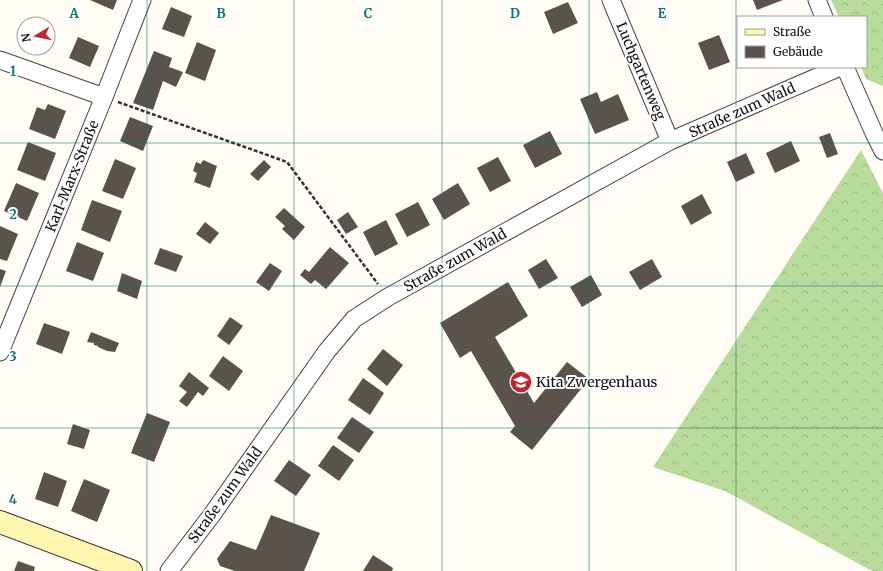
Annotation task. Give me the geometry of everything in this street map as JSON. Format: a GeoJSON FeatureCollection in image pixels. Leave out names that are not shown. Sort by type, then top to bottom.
{"type":"FeatureCollection","features":[{"type":"Feature","properties":{"kind":"street","name":"Karl-Marx-Straße"},"geometry":{"type":"LineString","coordinates":[[0,352],[142,0]]}},
{"type":"Feature","properties":{"kind":"street","name":"Luchgartenweg"},"geometry":{"type":"LineString","coordinates":[[611,0],[670,141]]}},
{"type":"Feature","properties":{"kind":"street"},"geometry":{"type":"LineString","coordinates":[[817,0],[824,16]]}},
{"type":"Feature","properties":{"kind":"street"},"geometry":{"type":"LineString","coordinates":[[0,60],[104,97]]}},
{"type":"Feature","properties":{"kind":"street","name":"Straße zum Wald"},"geometry":{"type":"LineString","coordinates":[[169,571],[211,516],[327,351],[354,319],[388,297],[670,141],[838,68]]}},
{"type":"Feature","properties":{"kind":"street"},"geometry":{"type":"LineString","coordinates":[[845,68],[883,151]]}},
{"type":"Feature","properties":{"kind":"street"},"geometry":{"type":"LineString","coordinates":[[0,522],[130,571]]}},
{"type":"Feature","properties":{"kind":"path"},"geometry":{"type":"LineString","coordinates":[[104,97],[287,162],[388,297]]}},
{"type":"Feature","properties":{"kind":"green space"},"geometry":{"type":"Polygon","coordinates":[[[831,0],[883,0],[883,86],[866,79],[861,68],[867,68],[867,16],[839,16],[831,0]]]}},
{"type":"Feature","properties":{"kind":"green space"},"geometry":{"type":"Polygon","coordinates":[[[861,150],[883,193],[883,571],[872,571],[725,491],[653,467],[861,150]]]}},
{"type":"Feature","properties":{"kind":"building"},"geometry":{"type":"Polygon","coordinates":[[[90,0],[117,0],[113,10],[90,0]]]}},
{"type":"Feature","properties":{"kind":"building"},"geometry":{"type":"Polygon","coordinates":[[[753,0],[783,0],[757,10],[753,0]]]}},
{"type":"Feature","properties":{"kind":"building"},"geometry":{"type":"Polygon","coordinates":[[[568,2],[578,23],[553,34],[544,12],[568,2]]]}},
{"type":"Feature","properties":{"kind":"building"},"geometry":{"type":"Polygon","coordinates":[[[171,7],[192,16],[184,37],[162,29],[171,7]]]}},
{"type":"Feature","properties":{"kind":"building"},"geometry":{"type":"Polygon","coordinates":[[[719,35],[730,62],[709,70],[698,43],[719,35]]]}},
{"type":"Feature","properties":{"kind":"building"},"geometry":{"type":"Polygon","coordinates":[[[78,37],[99,46],[90,67],[69,58],[78,37]]]}},
{"type":"Feature","properties":{"kind":"building"},"geometry":{"type":"Polygon","coordinates":[[[197,42],[216,50],[205,81],[185,73],[197,42]]]}},
{"type":"Feature","properties":{"kind":"building"},"geometry":{"type":"Polygon","coordinates":[[[154,51],[172,58],[169,67],[183,72],[176,87],[163,81],[153,110],[133,103],[154,51]]]}},
{"type":"Feature","properties":{"kind":"building"},"geometry":{"type":"Polygon","coordinates":[[[597,92],[601,102],[618,94],[629,120],[595,134],[580,99],[597,92]]]}},
{"type":"Feature","properties":{"kind":"building"},"geometry":{"type":"Polygon","coordinates":[[[48,104],[66,111],[55,139],[29,129],[37,107],[45,110],[48,104]]]}},
{"type":"Feature","properties":{"kind":"building"},"geometry":{"type":"Polygon","coordinates":[[[130,117],[153,126],[143,151],[120,141],[130,117]]]}},
{"type":"Feature","properties":{"kind":"building"},"geometry":{"type":"Polygon","coordinates":[[[550,131],[562,154],[535,168],[523,145],[550,131]]]}},
{"type":"Feature","properties":{"kind":"building"},"geometry":{"type":"Polygon","coordinates":[[[830,133],[838,154],[827,158],[819,137],[830,133]]]}},
{"type":"Feature","properties":{"kind":"building"},"geometry":{"type":"Polygon","coordinates":[[[791,141],[800,161],[775,173],[766,153],[791,141]]]}},
{"type":"Feature","properties":{"kind":"building"},"geometry":{"type":"Polygon","coordinates":[[[28,142],[56,153],[45,181],[17,170],[28,142]]]}},
{"type":"Feature","properties":{"kind":"building"},"geometry":{"type":"Polygon","coordinates":[[[746,153],[755,173],[736,182],[727,162],[746,153]]]}},
{"type":"Feature","properties":{"kind":"building"},"geometry":{"type":"Polygon","coordinates":[[[498,157],[511,181],[490,192],[477,168],[498,157]]]}},
{"type":"Feature","properties":{"kind":"building"},"geometry":{"type":"Polygon","coordinates":[[[115,159],[136,168],[123,199],[102,191],[115,159]]]}},
{"type":"Feature","properties":{"kind":"building"},"geometry":{"type":"Polygon","coordinates":[[[203,160],[217,166],[210,188],[194,182],[197,173],[193,171],[196,162],[201,164],[203,160]]]}},
{"type":"Feature","properties":{"kind":"building"},"geometry":{"type":"Polygon","coordinates":[[[264,160],[271,167],[258,181],[250,174],[264,160]]]}},
{"type":"Feature","properties":{"kind":"building"},"geometry":{"type":"Polygon","coordinates":[[[16,183],[39,193],[27,221],[4,211],[16,183]]]}},
{"type":"Feature","properties":{"kind":"building"},"geometry":{"type":"Polygon","coordinates":[[[458,183],[470,204],[444,220],[432,199],[458,183]]]}},
{"type":"Feature","properties":{"kind":"building"},"geometry":{"type":"Polygon","coordinates":[[[702,194],[712,213],[691,225],[681,206],[702,194]]]}},
{"type":"Feature","properties":{"kind":"building"},"geometry":{"type":"Polygon","coordinates":[[[92,200],[122,211],[110,242],[81,230],[92,200]]]}},
{"type":"Feature","properties":{"kind":"building"},"geometry":{"type":"Polygon","coordinates":[[[418,202],[430,225],[407,237],[395,214],[418,202]]]}},
{"type":"Feature","properties":{"kind":"building"},"geometry":{"type":"Polygon","coordinates":[[[284,208],[305,227],[294,240],[282,229],[285,226],[275,217],[284,208]]]}},
{"type":"Feature","properties":{"kind":"building"},"geometry":{"type":"Polygon","coordinates":[[[348,212],[358,227],[346,234],[337,220],[348,212]]]}},
{"type":"Feature","properties":{"kind":"building"},"geometry":{"type":"Polygon","coordinates":[[[386,220],[398,244],[375,256],[363,232],[386,220]]]}},
{"type":"Feature","properties":{"kind":"building"},"geometry":{"type":"Polygon","coordinates":[[[205,222],[219,233],[210,244],[196,234],[205,222]]]}},
{"type":"Feature","properties":{"kind":"building"},"geometry":{"type":"Polygon","coordinates":[[[0,226],[18,234],[7,261],[0,259],[0,226]]]}},
{"type":"Feature","properties":{"kind":"building"},"geometry":{"type":"Polygon","coordinates":[[[77,242],[104,253],[93,281],[66,271],[77,242]]]}},
{"type":"Feature","properties":{"kind":"building"},"geometry":{"type":"Polygon","coordinates":[[[330,247],[349,263],[326,289],[315,280],[311,284],[300,275],[305,269],[309,272],[330,247]]]}},
{"type":"Feature","properties":{"kind":"building"},"geometry":{"type":"Polygon","coordinates":[[[160,248],[183,256],[176,272],[154,264],[160,248]]]}},
{"type":"Feature","properties":{"kind":"building"},"geometry":{"type":"Polygon","coordinates":[[[546,259],[558,278],[539,289],[528,270],[546,259]]]}},
{"type":"Feature","properties":{"kind":"building"},"geometry":{"type":"Polygon","coordinates":[[[652,259],[662,277],[640,290],[629,272],[652,259]]]}},
{"type":"Feature","properties":{"kind":"building"},"geometry":{"type":"Polygon","coordinates":[[[270,263],[282,271],[269,291],[256,282],[270,263]]]}},
{"type":"Feature","properties":{"kind":"building"},"geometry":{"type":"Polygon","coordinates":[[[0,269],[6,271],[0,287],[0,269]]]}},
{"type":"Feature","properties":{"kind":"building"},"geometry":{"type":"Polygon","coordinates":[[[122,273],[142,281],[137,299],[117,291],[122,273]]]}},
{"type":"Feature","properties":{"kind":"building"},"geometry":{"type":"Polygon","coordinates":[[[591,275],[602,295],[582,307],[570,287],[591,275]]]}},
{"type":"Feature","properties":{"kind":"building"},"geometry":{"type":"Polygon","coordinates":[[[508,282],[528,316],[495,337],[534,403],[567,362],[589,379],[532,450],[510,432],[515,426],[471,351],[460,358],[440,323],[508,282]]]}},
{"type":"Feature","properties":{"kind":"building"},"geometry":{"type":"Polygon","coordinates":[[[230,317],[243,326],[229,345],[217,336],[230,317]]]}},
{"type":"Feature","properties":{"kind":"building"},"geometry":{"type":"Polygon","coordinates":[[[44,323],[70,332],[62,354],[36,344],[44,323]]]}},
{"type":"Feature","properties":{"kind":"building"},"geometry":{"type":"Polygon","coordinates":[[[91,332],[119,343],[115,352],[107,351],[94,345],[94,343],[87,342],[91,332]]]}},
{"type":"Feature","properties":{"kind":"building"},"geometry":{"type":"Polygon","coordinates":[[[383,349],[403,365],[387,386],[367,369],[383,349]]]}},
{"type":"Feature","properties":{"kind":"building"},"geometry":{"type":"Polygon","coordinates":[[[223,356],[243,371],[229,391],[209,376],[223,356]]]}},
{"type":"Feature","properties":{"kind":"building"},"geometry":{"type":"Polygon","coordinates":[[[189,372],[209,388],[203,396],[198,392],[187,407],[179,401],[187,392],[179,386],[189,372]]]}},
{"type":"Feature","properties":{"kind":"building"},"geometry":{"type":"Polygon","coordinates":[[[363,378],[384,393],[370,415],[348,400],[363,378]]]}},
{"type":"Feature","properties":{"kind":"building"},"geometry":{"type":"Polygon","coordinates":[[[147,413],[170,422],[154,462],[131,453],[147,413]]]}},
{"type":"Feature","properties":{"kind":"building"},"geometry":{"type":"Polygon","coordinates":[[[352,417],[374,432],[359,453],[337,438],[352,417]]]}},
{"type":"Feature","properties":{"kind":"building"},"geometry":{"type":"Polygon","coordinates":[[[73,424],[90,430],[84,449],[67,444],[73,424]]]}},
{"type":"Feature","properties":{"kind":"building"},"geometry":{"type":"Polygon","coordinates":[[[333,445],[354,460],[339,481],[318,466],[333,445]]]}},
{"type":"Feature","properties":{"kind":"building"},"geometry":{"type":"Polygon","coordinates":[[[289,460],[311,475],[296,496],[274,481],[289,460]]]}},
{"type":"Feature","properties":{"kind":"building"},"geometry":{"type":"Polygon","coordinates":[[[44,472],[67,481],[58,507],[35,499],[44,472]]]}},
{"type":"Feature","properties":{"kind":"building"},"geometry":{"type":"Polygon","coordinates":[[[84,479],[110,490],[97,522],[71,511],[84,479]]]}},
{"type":"Feature","properties":{"kind":"building"},"geometry":{"type":"Polygon","coordinates":[[[271,515],[320,533],[304,571],[235,571],[220,566],[217,559],[230,541],[256,550],[271,515]]]}},
{"type":"Feature","properties":{"kind":"building"},"geometry":{"type":"Polygon","coordinates":[[[373,555],[393,568],[392,571],[363,571],[373,555]]]}},
{"type":"Feature","properties":{"kind":"building"},"geometry":{"type":"Polygon","coordinates":[[[18,561],[35,567],[34,571],[14,571],[18,561]]]}},
{"type":"Feature","properties":{"kind":"place","name":"Kita Zwergenhaus"},"geometry":{"type":"Point","coordinates":[521,382]}}]}
